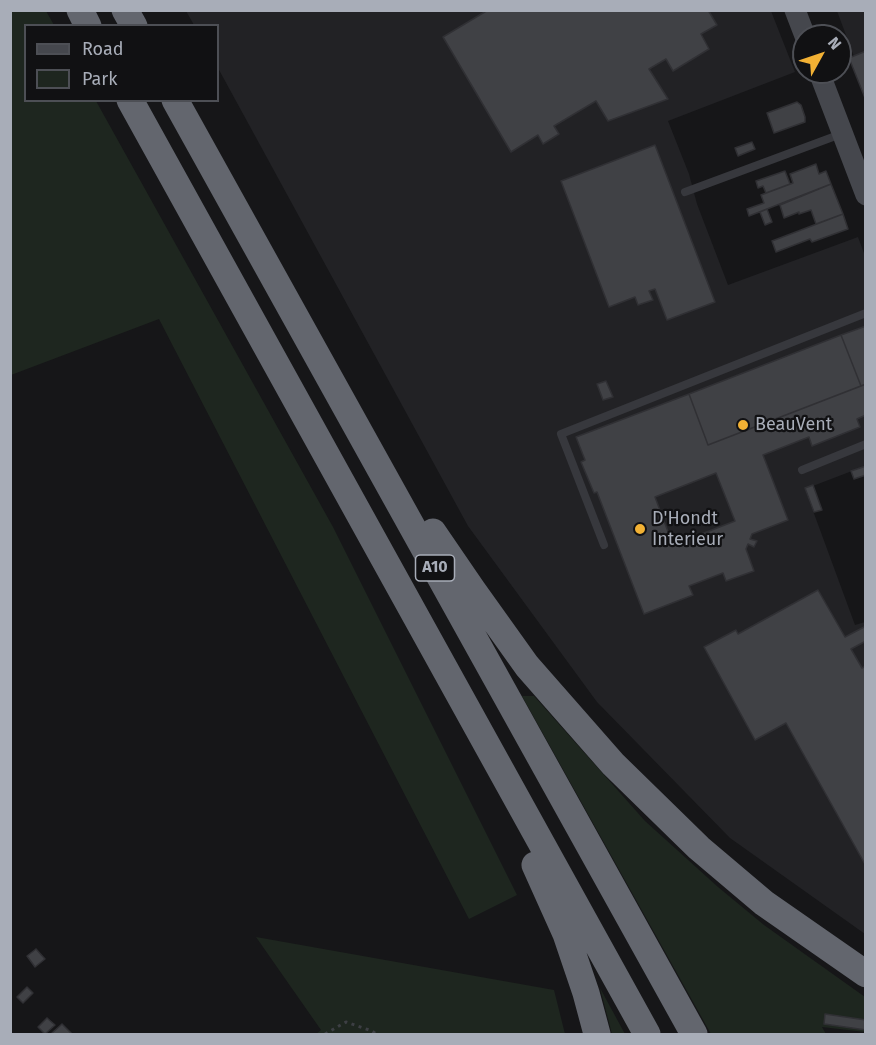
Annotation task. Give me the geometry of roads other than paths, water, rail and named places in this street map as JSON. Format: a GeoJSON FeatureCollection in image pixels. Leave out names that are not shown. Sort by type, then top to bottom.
{"type":"FeatureCollection","features":[{"type":"Feature","properties":{"kind":"highway"},"geometry":{"type":"LineString","coordinates":[[80,10],[87,24]]}},
{"type":"Feature","properties":{"kind":"highway"},"geometry":{"type":"LineString","coordinates":[[125,10],[133,24]]}},
{"type":"Feature","properties":{"kind":"highway","name":"A10"},"geometry":{"type":"LineString","coordinates":[[131,102],[647,1035]]}},
{"type":"Feature","properties":{"kind":"highway","name":"A10"},"geometry":{"type":"LineString","coordinates":[[176,102],[694,1035]]}},
{"type":"Feature","properties":{"kind":"highway","name":"A10"},"geometry":{"type":"LineString","coordinates":[[310,343],[478,599],[527,666],[613,764],[699,848],[764,903],[866,974]]}},
{"type":"Feature","properties":{"kind":"highway","name":"A10"},"geometry":{"type":"LineString","coordinates":[[459,694],[566,933],[597,1035]]}},
{"type":"Feature","properties":{"kind":"main road"},"geometry":{"type":"LineString","coordinates":[[824,84],[866,195]]}},
{"type":"Feature","properties":{"kind":"lane"},"geometry":{"type":"LineString","coordinates":[[685,192],[842,133]]}},
{"type":"Feature","properties":{"kind":"lane"},"geometry":{"type":"LineString","coordinates":[[604,545],[561,434],[866,313]]}},
{"type":"Feature","properties":{"kind":"lane"},"geometry":{"type":"LineString","coordinates":[[802,470],[866,444]]}},
{"type":"Feature","properties":{"kind":"place","name":"BeauVent"},"geometry":{"type":"Point","coordinates":[743,425]}},
{"type":"Feature","properties":{"kind":"place","name":"D'Hondt Interieur"},"geometry":{"type":"Point","coordinates":[640,529]}}]}
